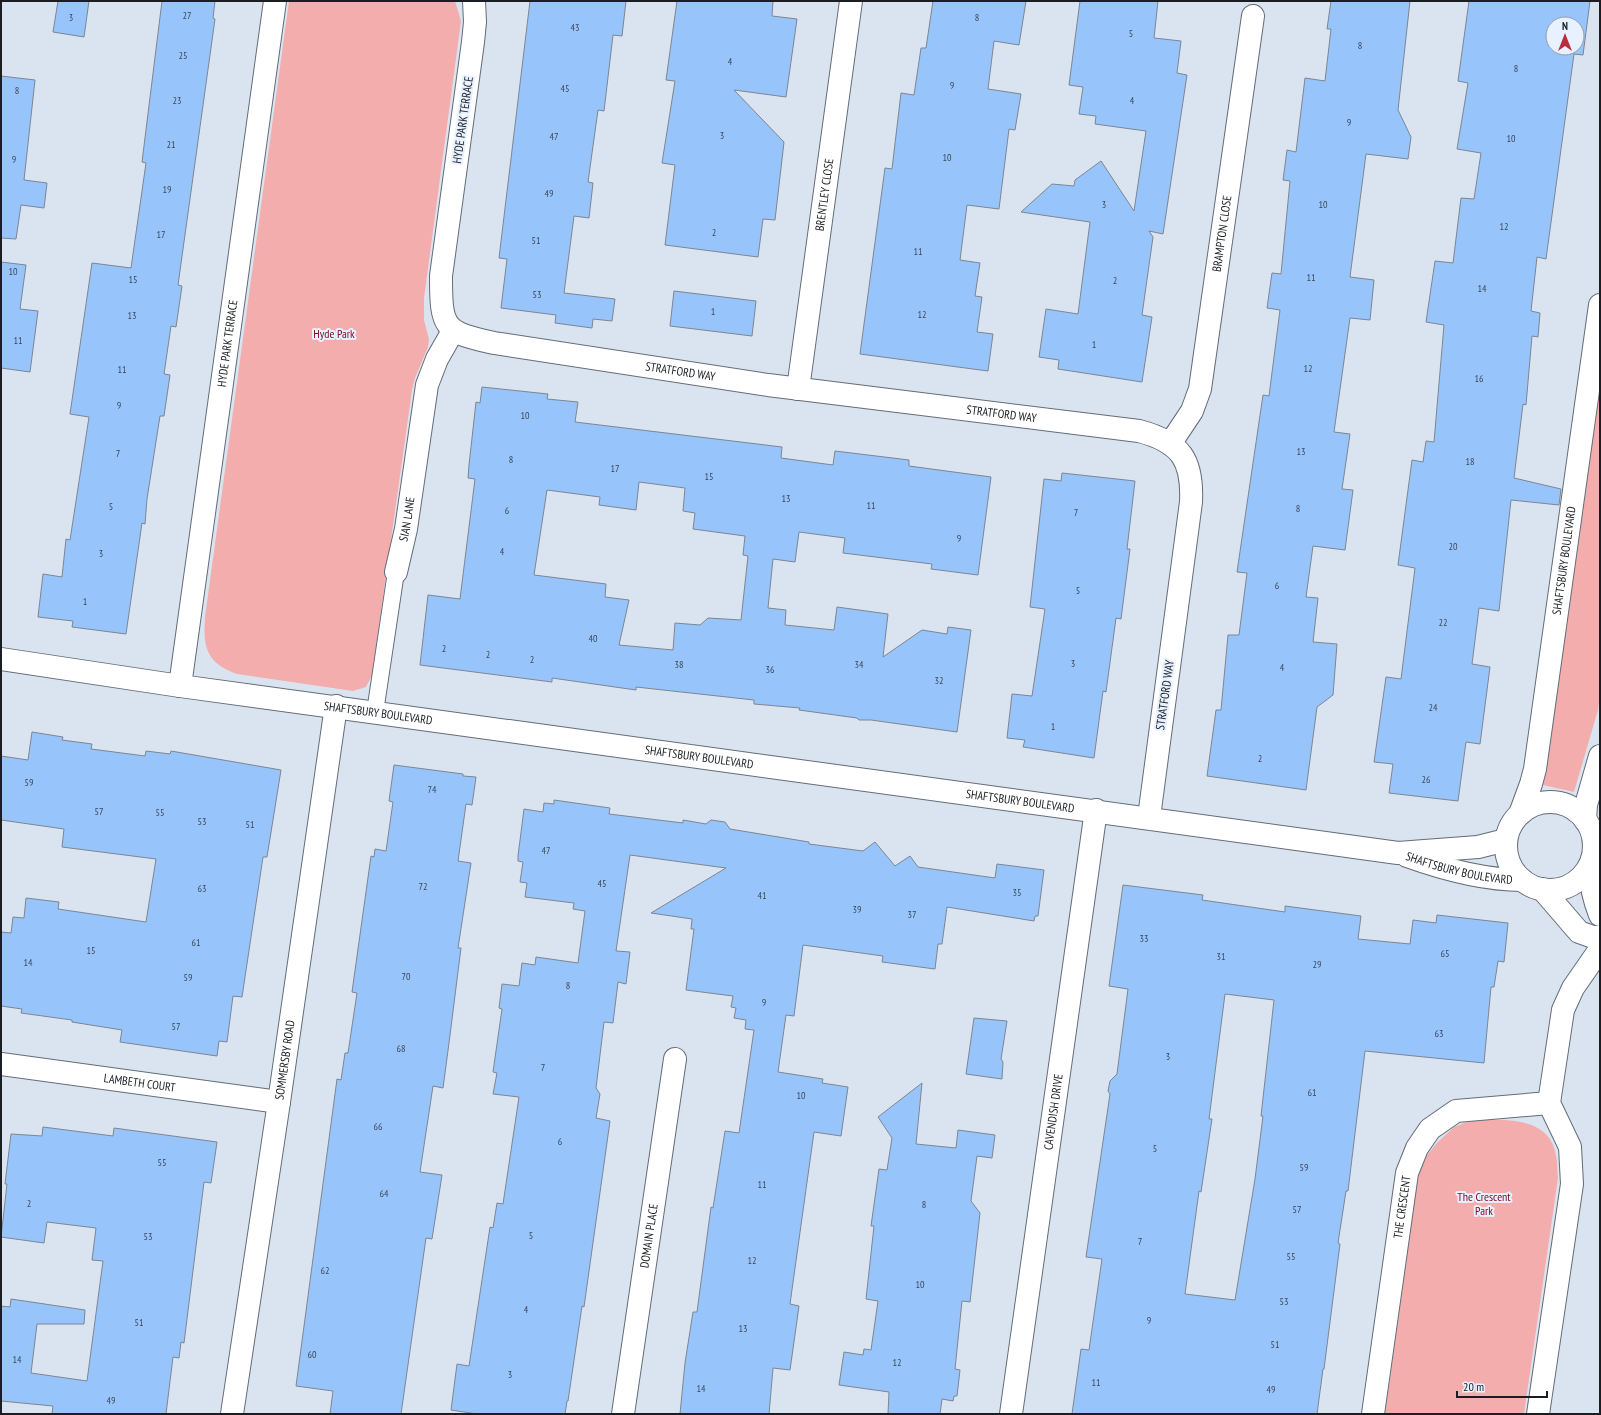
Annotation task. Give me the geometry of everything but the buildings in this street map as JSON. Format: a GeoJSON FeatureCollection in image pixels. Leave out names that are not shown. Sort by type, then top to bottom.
{"type":"FeatureCollection","features":[{"type":"Feature","properties":{"kind":"street","name":"HYDE PARK TERRACE"},"geometry":{"type":"LineString","coordinates":[[180,686],[275,1]]}},
{"type":"Feature","properties":{"kind":"street","name":"HYDE PARK TERRACE"},"geometry":{"type":"LineString","coordinates":[[453,331],[446,322],[443,311],[441,276],[473,42],[475,22],[474,1]]}},
{"type":"Feature","properties":{"kind":"street","name":"BRENTLEY CLOSE"},"geometry":{"type":"LineString","coordinates":[[798,389],[851,1]]}},
{"type":"Feature","properties":{"kind":"street","name":"BRAMPTON CLOSE"},"geometry":{"type":"LineString","coordinates":[[1170,444],[1192,411],[1200,389],[1253,16]]}},
{"type":"Feature","properties":{"kind":"street","name":"SHAFTSBURY BOULEVARD"},"geometry":{"type":"LineString","coordinates":[[1520,814],[1531,784],[1534,769],[1600,305]]}},
{"type":"Feature","properties":{"kind":"street","name":"STRATFORD WAY"},"geometry":{"type":"LineString","coordinates":[[453,331],[494,343],[798,389],[1138,431],[1153,435],[1170,444],[1178,451],[1190,471],[1191,502],[1149,817]]}},
{"type":"Feature","properties":{"kind":"street","name":"SIAN LANE"},"geometry":{"type":"LineString","coordinates":[[396,572],[406,529],[427,385],[437,359],[453,331]]}},
{"type":"Feature","properties":{"kind":"street","name":"SHAFTSBURY BOULEVARD"},"geometry":{"type":"LineString","coordinates":[[1,659],[180,686],[1149,817],[1398,853],[1443,868],[1503,880],[1522,880]]}},
{"type":"Feature","properties":{"kind":"street","name":"SOMMERSBY ROAD"},"geometry":{"type":"LineString","coordinates":[[232,1414],[336,706]]}},
{"type":"Feature","properties":{"kind":"street"},"geometry":{"type":"LineString","coordinates":[[1585,820],[1586,806],[1600,756]]}},
{"type":"Feature","properties":{"kind":"street"},"geometry":{"type":"LineString","coordinates":[[1592,860],[1585,873],[1570,885],[1556,890],[1542,889],[1529,885],[1522,880],[1509,863],[1506,850],[1506,840],[1512,824],[1520,814],[1537,804],[1556,803],[1574,810],[1585,820],[1594,843],[1592,860],[1589,872],[1591,885],[1600,914]]}},
{"type":"Feature","properties":{"kind":"street","name":"CAVENDISH DRIVE"},"geometry":{"type":"LineString","coordinates":[[1011,1414],[1096,810]]}},
{"type":"Feature","properties":{"kind":"street","name":"SHAFTSBURY BOULEVARD"},"geometry":{"type":"LineString","coordinates":[[1398,853],[1478,847],[1506,840]]}},
{"type":"Feature","properties":{"kind":"street"},"geometry":{"type":"LineString","coordinates":[[1542,889],[1579,932],[1593,937],[1600,937]]}},
{"type":"Feature","properties":{"kind":"street"},"geometry":{"type":"LineString","coordinates":[[1538,1414],[1572,1184],[1570,1147],[1549,1103],[1563,1010],[1574,988],[1600,949]]}},
{"type":"Feature","properties":{"kind":"street","name":"DOMAIN PLACE"},"geometry":{"type":"LineString","coordinates":[[623,1414],[675,1059]]}},
{"type":"Feature","properties":{"kind":"street","name":"LAMBETH COURT"},"geometry":{"type":"LineString","coordinates":[[1,1064],[279,1102]]}},
{"type":"Feature","properties":{"kind":"street","name":"THE CRESCENT"},"geometry":{"type":"LineString","coordinates":[[1373,1414],[1407,1173],[1417,1148],[1430,1129],[1456,1111],[1549,1103]]}},
{"type":"Feature","properties":{"kind":"lane","name":"SIAN LANE"},"geometry":{"type":"LineString","coordinates":[[376,712],[396,572]]}},
{"type":"Feature","properties":{"kind":"green space","name":"Hyde Park"},"geometry":{"type":"Polygon","coordinates":[[[289,1],[455,1],[461,21],[424,298],[424,320],[429,339],[428,347],[415,378],[412,390],[372,675],[366,687],[353,691],[237,674],[219,665],[213,659],[206,645],[205,637],[205,617],[289,1]]]}},
{"type":"Feature","properties":{"kind":"green space"},"geometry":{"type":"Polygon","coordinates":[[[1600,384],[1600,694],[1598,710],[1574,792],[1543,785],[1600,384]]]}},
{"type":"Feature","properties":{"kind":"green space","name":"The Crescent Park"},"geometry":{"type":"Polygon","coordinates":[[[1472,1120],[1511,1121],[1535,1127],[1545,1133],[1552,1143],[1557,1159],[1558,1178],[1524,1414],[1385,1414],[1417,1183],[1423,1160],[1437,1143],[1454,1127],[1472,1120]]]}}]}
